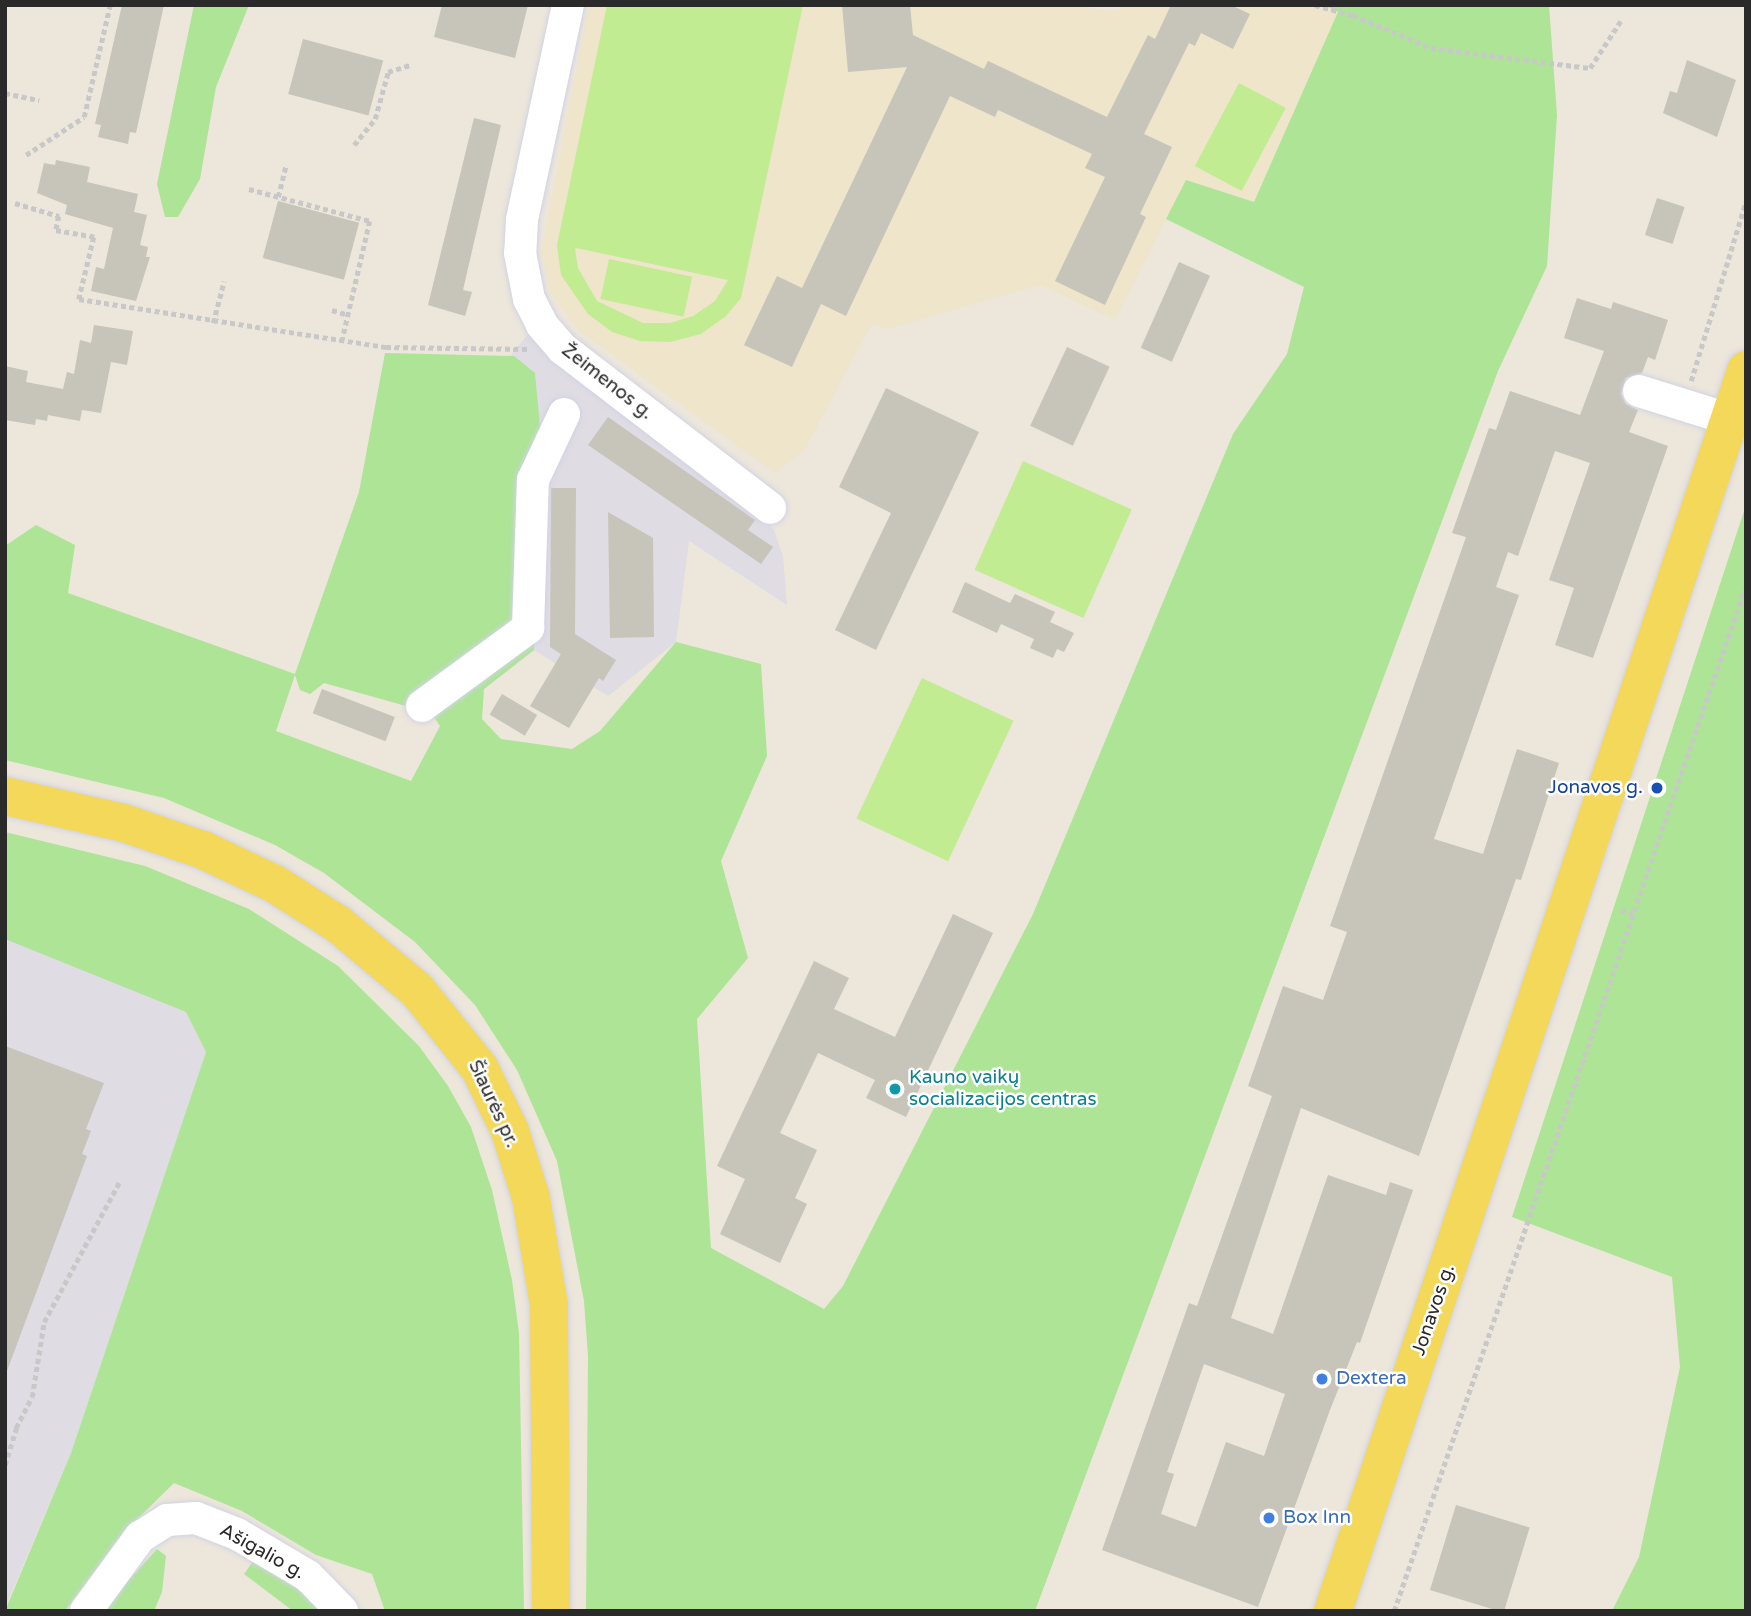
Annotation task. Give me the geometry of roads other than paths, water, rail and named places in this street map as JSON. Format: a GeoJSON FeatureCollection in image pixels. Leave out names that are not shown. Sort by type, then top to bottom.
{"type":"FeatureCollection","features":[{"type":"Feature","properties":{"kind":"main road","name":"Jonavos g."},"geometry":{"type":"LineString","coordinates":[[1333,1611],[1746,370]]}},
{"type":"Feature","properties":{"kind":"main road","name":"Šiaurės pr."},"geometry":{"type":"LineString","coordinates":[[5,796],[124,823],[203,849],[275,884],[338,924],[392,967],[443,1018],[480,1069],[510,1131],[531,1198],[549,1305],[551,1611]]}},
{"type":"Feature","properties":{"kind":"street","name":"Žeimenos g."},"geometry":{"type":"LineString","coordinates":[[568,5],[522,220],[520,253],[528,299],[542,325],[564,349],[770,508]]}},
{"type":"Feature","properties":{"kind":"street"},"geometry":{"type":"LineString","coordinates":[[1639,391],[1729,419]]}},
{"type":"Feature","properties":{"kind":"street"},"geometry":{"type":"LineString","coordinates":[[422,706],[528,628],[533,480],[564,414]]}},
{"type":"Feature","properties":{"kind":"street","name":"Ašigalio g."},"geometry":{"type":"LineString","coordinates":[[86,1611],[140,1537],[167,1520],[196,1518],[237,1534],[308,1576],[342,1611]]}},
{"type":"Feature","properties":{"kind":"place","name":"Jonavos g."},"geometry":{"type":"Point","coordinates":[1657,788]}},
{"type":"Feature","properties":{"kind":"place","name":"Kauno vaikų socializacijos centras"},"geometry":{"type":"Point","coordinates":[895,1089]}},
{"type":"Feature","properties":{"kind":"place","name":"Dextera"},"geometry":{"type":"Point","coordinates":[1322,1379]}},
{"type":"Feature","properties":{"kind":"place","name":"Box Inn"},"geometry":{"type":"Point","coordinates":[1269,1518]}}]}
